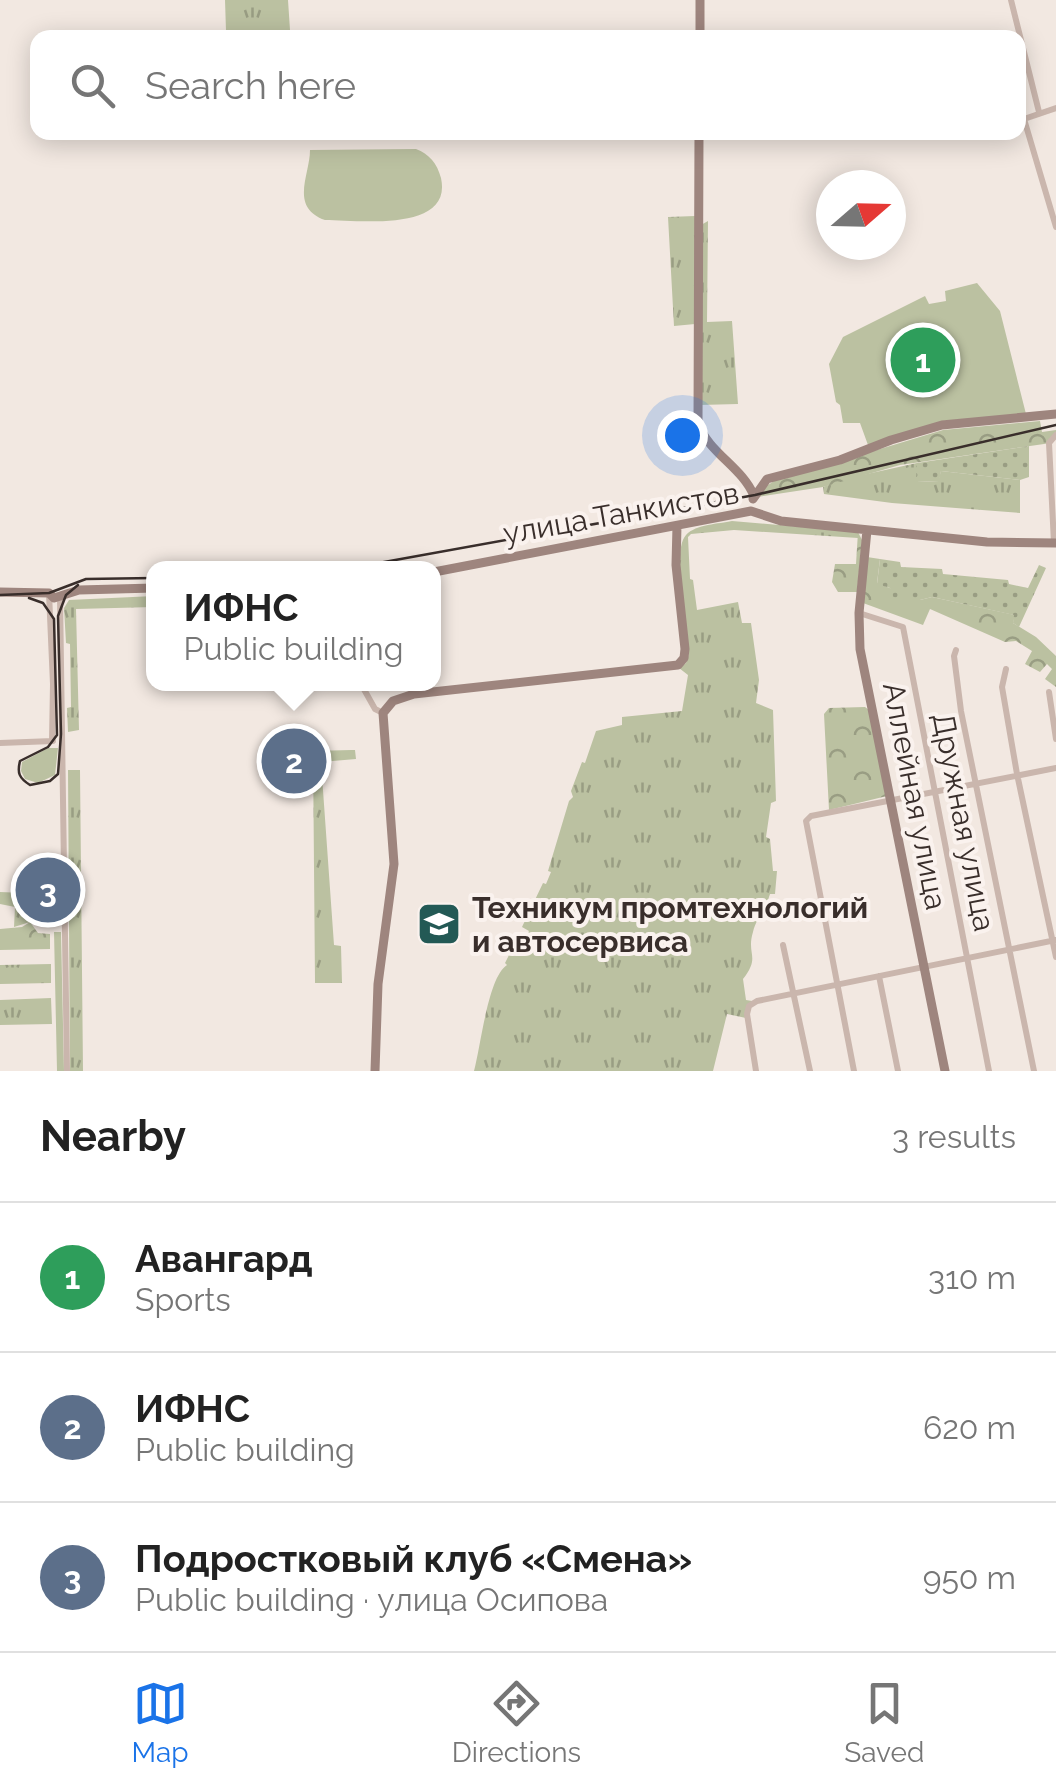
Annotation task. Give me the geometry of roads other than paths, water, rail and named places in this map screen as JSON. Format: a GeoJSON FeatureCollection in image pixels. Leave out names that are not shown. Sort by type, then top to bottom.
{"type":"FeatureCollection","features":[{"type":"Feature","properties":{"kind":"main road"},"geometry":{"type":"LineString","coordinates":[[700,0],[700,30]]}},
{"type":"Feature","properties":{"kind":"main road"},"geometry":{"type":"LineString","coordinates":[[699,140],[698,424],[705,440],[736,470],[754,496]]}},
{"type":"Feature","properties":{"kind":"main road"},"geometry":{"type":"LineString","coordinates":[[736,470],[767,479],[840,460],[942,425],[1056,414]]}},
{"type":"Feature","properties":{"kind":"main road"},"geometry":{"type":"LineString","coordinates":[[751,511],[754,496],[767,479]]}},
{"type":"Feature","properties":{"kind":"main road","name":"улица Танкистов"},"geometry":{"type":"LineString","coordinates":[[441,571],[751,511],[781,522],[988,542],[1055,543]]}},
{"type":"Feature","properties":{"kind":"main road"},"geometry":{"type":"LineString","coordinates":[[441,691],[673,667],[682,662],[685,649],[676,565],[677,526]]}},
{"type":"Feature","properties":{"kind":"main road","name":"Аллейная улица"},"geometry":{"type":"LineString","coordinates":[[867,530],[859,613],[860,649],[945,1071]]}},
{"type":"Feature","properties":{"kind":"main road"},"geometry":{"type":"LineString","coordinates":[[0,592],[53,598],[79,590],[146,588]]}},
{"type":"Feature","properties":{"kind":"main road"},"geometry":{"type":"LineString","coordinates":[[375,1071],[378,984],[394,864],[383,713],[393,701],[407,695],[439,691]]}},
{"type":"Feature","properties":{"kind":"street"},"geometry":{"type":"LineString","coordinates":[[1011,0],[1018,30]]}},
{"type":"Feature","properties":{"kind":"street"},"geometry":{"type":"LineString","coordinates":[[1026,60],[1039,112]]}},
{"type":"Feature","properties":{"kind":"street"},"geometry":{"type":"LineString","coordinates":[[1026,118],[1056,108]]}},
{"type":"Feature","properties":{"kind":"street"},"geometry":{"type":"LineString","coordinates":[[1026,126],[1056,227]]}},
{"type":"Feature","properties":{"kind":"street"},"geometry":{"type":"LineString","coordinates":[[1055,543],[1049,443],[1056,436]]}},
{"type":"Feature","properties":{"kind":"street"},"geometry":{"type":"LineString","coordinates":[[53,598],[62,740],[67,1071]]}},
{"type":"Feature","properties":{"kind":"street"},"geometry":{"type":"LineString","coordinates":[[52,740],[53,598]]}},
{"type":"Feature","properties":{"kind":"street","name":"Дружная улица"},"geometry":{"type":"LineString","coordinates":[[859,613],[903,627],[989,1071]]}},
{"type":"Feature","properties":{"kind":"street"},"geometry":{"type":"LineString","coordinates":[[956,650],[961,712],[1034,1071]]}},
{"type":"Feature","properties":{"kind":"street"},"geometry":{"type":"LineString","coordinates":[[1006,669],[1002,688],[1056,956]]}},
{"type":"Feature","properties":{"kind":"street"},"geometry":{"type":"LineString","coordinates":[[365,691],[375,709],[383,713]]}},
{"type":"Feature","properties":{"kind":"street"},"geometry":{"type":"LineString","coordinates":[[1049,692],[1056,740]]}},
{"type":"Feature","properties":{"kind":"street"},"geometry":{"type":"LineString","coordinates":[[0,744],[62,740]]}},
{"type":"Feature","properties":{"kind":"street"},"geometry":{"type":"LineString","coordinates":[[854,1071],[806,820],[1056,768]]}},
{"type":"Feature","properties":{"kind":"street"},"geometry":{"type":"LineString","coordinates":[[756,1071],[747,1014],[749,1006],[757,1002],[1054,941]]}},
{"type":"Feature","properties":{"kind":"street"},"geometry":{"type":"LineString","coordinates":[[783,945],[810,1071]]}},
{"type":"Feature","properties":{"kind":"street"},"geometry":{"type":"LineString","coordinates":[[880,976],[898,1071]]}},
{"type":"Feature","properties":{"kind":"tram line"},"geometry":{"type":"LineString","coordinates":[[390,561],[755,495],[1056,425]]}},
{"type":"Feature","properties":{"kind":"tram line"},"geometry":{"type":"LineString","coordinates":[[0,595],[49,593],[86,579],[146,578]]}},
{"type":"Feature","properties":{"kind":"tram line"},"geometry":{"type":"LineString","coordinates":[[29,598],[43,603],[54,619],[57,735],[48,747],[20,761],[20,775],[30,785],[50,781],[58,774],[58,616],[66,595],[78,585]]}},
{"type":"Feature","properties":{"kind":"place","name":"Авангард"},"geometry":{"type":"Point","coordinates":[923,360]}},
{"type":"Feature","properties":{"kind":"place","name":"ИФНС"},"geometry":{"type":"Point","coordinates":[294,761]}},
{"type":"Feature","properties":{"kind":"place","name":"Подростковый клуб «Смена»"},"geometry":{"type":"Point","coordinates":[48,890]}},
{"type":"Feature","properties":{"kind":"place","name":"Техникум промтехнологий и автосервиса"},"geometry":{"type":"Point","coordinates":[439,924]}}]}
